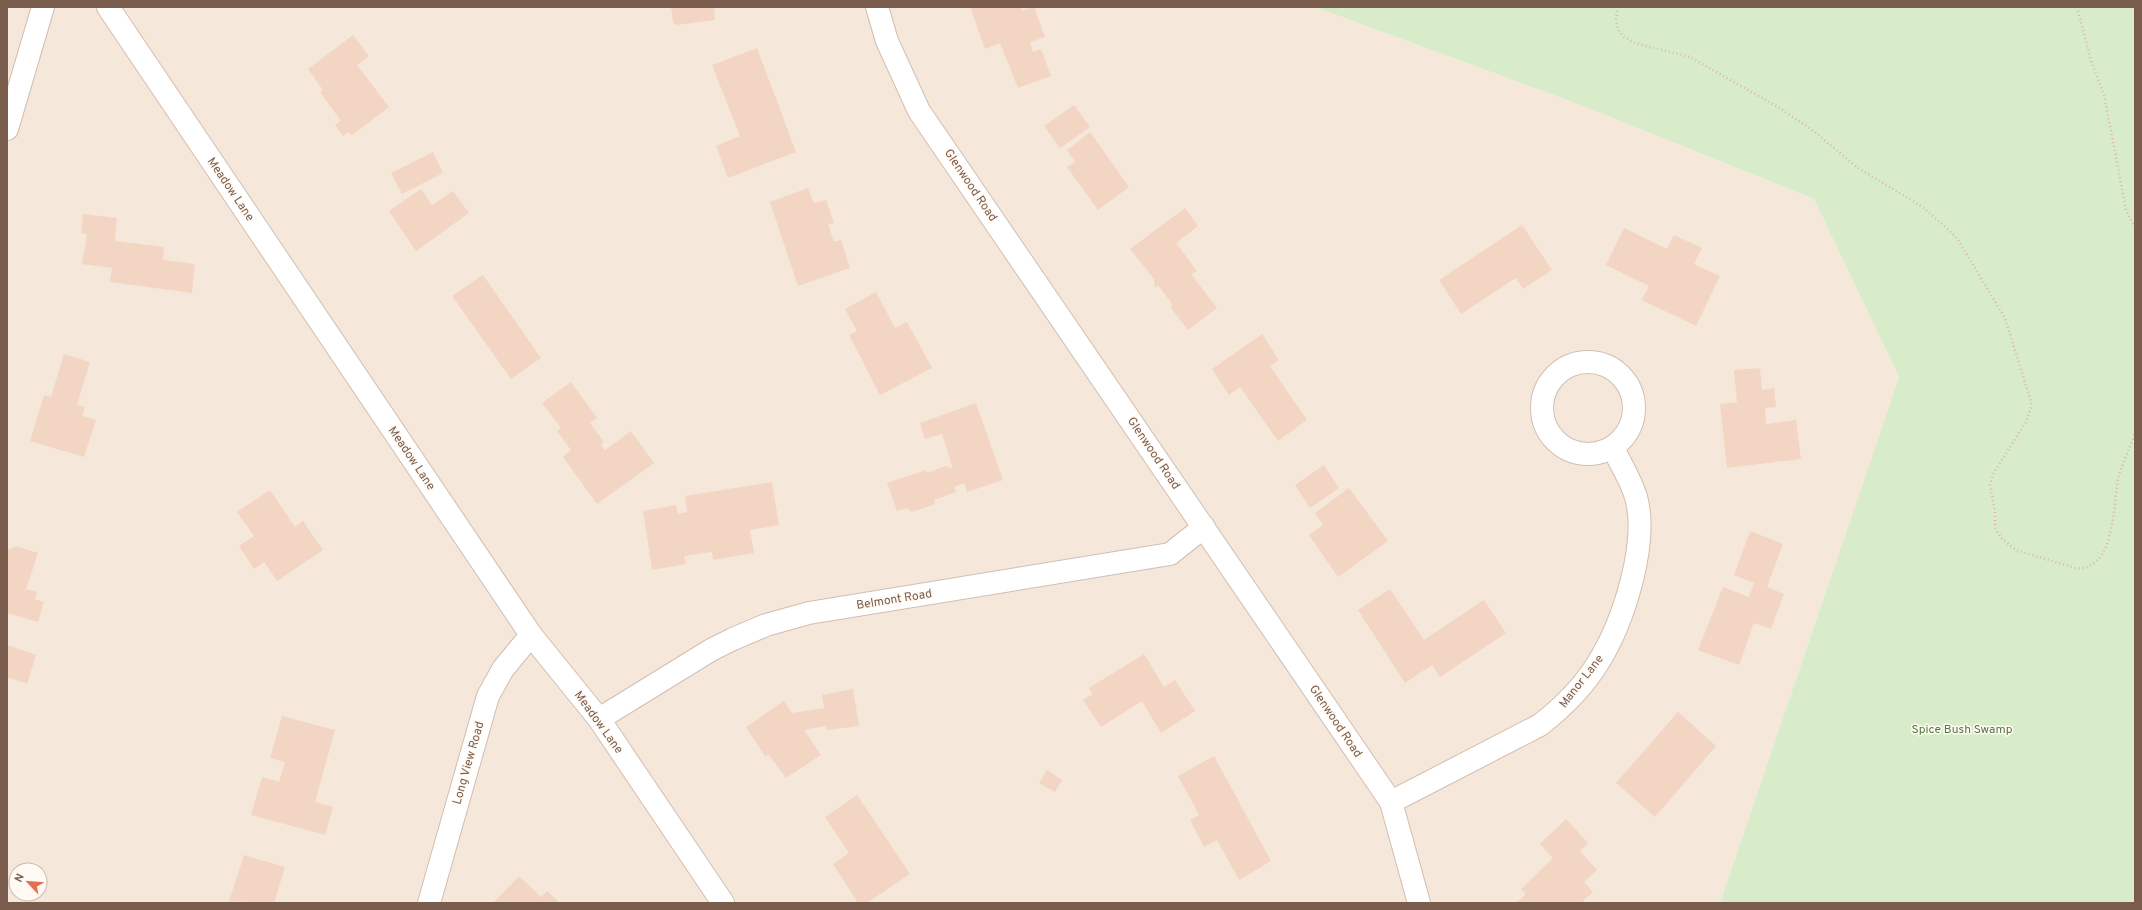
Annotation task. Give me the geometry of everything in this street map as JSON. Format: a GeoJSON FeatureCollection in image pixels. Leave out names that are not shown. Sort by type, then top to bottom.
{"type":"FeatureCollection","features":[{"type":"Feature","properties":{"kind":"street"},"geometry":{"type":"LineString","coordinates":[[7,129],[43,7]]}},
{"type":"Feature","properties":{"kind":"street","name":"Meadow Lane"},"geometry":{"type":"LineString","coordinates":[[108,7],[531,635],[599,719],[723,903]]}},
{"type":"Feature","properties":{"kind":"street","name":"Glenwood Road"},"geometry":{"type":"LineString","coordinates":[[877,7],[886,41],[903,80],[920,111],[1392,802],[1419,903]]}},
{"type":"Feature","properties":{"kind":"street"},"geometry":{"type":"LineString","coordinates":[[1590,362],[1606,366],[1619,374],[1629,387],[1634,406],[1632,422],[1625,436],[1613,448],[1604,452],[1588,455],[1572,452],[1558,444],[1548,432],[1544,423],[1541,408],[1544,391],[1553,378],[1565,368],[1574,364],[1590,362]]}},
{"type":"Feature","properties":{"kind":"street","name":"Manor Lane"},"geometry":{"type":"LineString","coordinates":[[1392,802],[1540,725],[1573,696],[1598,664],[1611,639],[1625,603],[1636,565],[1639,533],[1636,498],[1613,448]]}},
{"type":"Feature","properties":{"kind":"street","name":"Belmont Road"},"geometry":{"type":"LineString","coordinates":[[599,719],[711,650],[766,626],[809,613],[1170,554],[1204,527]]}},
{"type":"Feature","properties":{"kind":"street","name":"Long View Road"},"geometry":{"type":"LineString","coordinates":[[430,903],[488,696],[503,669],[531,635]]}},
{"type":"Feature","properties":{"kind":"path"},"geometry":{"type":"LineString","coordinates":[[1618,7],[1616,19],[1618,30],[1624,37],[1635,43],[1690,57],[1772,103],[1811,129],[1858,168],[1921,206],[1948,228],[1958,240],[2005,318],[2031,402],[2031,407],[2026,422],[1997,466],[1990,484],[1995,512],[1995,528],[2002,539],[2016,550],[2075,568],[2085,569],[2094,565],[2101,555],[2107,541],[2113,520],[2118,479],[2135,433]]}},
{"type":"Feature","properties":{"kind":"path"},"geometry":{"type":"LineString","coordinates":[[2077,7],[2092,64],[2104,95],[2126,210],[2135,228]]}},
{"type":"Feature","properties":{"kind":"shaded area"},"geometry":{"type":"Polygon","coordinates":[[[7,7],[1315,7],[1586,107],[1814,199],[1899,377],[1720,903],[7,903],[7,7]]]}},
{"type":"Feature","properties":{"kind":"green space","name":"Spice Bush Swamp"},"geometry":{"type":"Polygon","coordinates":[[[1315,7],[2135,7],[2135,903],[1720,903],[1899,377],[1814,199],[1586,107],[1315,7]]]}},
{"type":"Feature","properties":{"kind":"building"},"geometry":{"type":"Polygon","coordinates":[[[671,7],[714,7],[715,20],[677,25],[673,22],[671,7]]]}},
{"type":"Feature","properties":{"kind":"building"},"geometry":{"type":"Polygon","coordinates":[[[970,7],[1021,7],[1022,11],[1034,7],[1045,37],[1030,42],[1033,52],[1041,49],[1051,76],[1018,88],[1000,43],[985,49],[970,7]]]}},
{"type":"Feature","properties":{"kind":"building"},"geometry":{"type":"Polygon","coordinates":[[[353,35],[369,56],[357,65],[389,107],[351,136],[349,132],[343,136],[335,125],[341,121],[320,92],[323,90],[308,69],[353,35]]]}},
{"type":"Feature","properties":{"kind":"building"},"geometry":{"type":"Polygon","coordinates":[[[757,48],[796,152],[728,178],[716,146],[740,136],[712,65],[757,48]]]}},
{"type":"Feature","properties":{"kind":"building"},"geometry":{"type":"Polygon","coordinates":[[[1074,105],[1090,127],[1060,148],[1044,126],[1074,105]]]}},
{"type":"Feature","properties":{"kind":"building"},"geometry":{"type":"Polygon","coordinates":[[[1090,132],[1129,187],[1098,210],[1067,167],[1075,162],[1067,150],[1090,132]]]}},
{"type":"Feature","properties":{"kind":"building"},"geometry":{"type":"Polygon","coordinates":[[[433,152],[443,173],[402,194],[391,173],[433,152]]]}},
{"type":"Feature","properties":{"kind":"building"},"geometry":{"type":"Polygon","coordinates":[[[808,188],[814,203],[826,200],[834,223],[828,224],[834,242],[841,240],[850,268],[798,286],[770,202],[808,188]]]}},
{"type":"Feature","properties":{"kind":"building"},"geometry":{"type":"Polygon","coordinates":[[[421,189],[432,205],[453,191],[469,213],[416,251],[389,211],[421,189]]]}},
{"type":"Feature","properties":{"kind":"building"},"geometry":{"type":"Polygon","coordinates":[[[1185,208],[1198,226],[1176,243],[1197,271],[1191,274],[1217,308],[1188,330],[1170,307],[1173,305],[1158,285],[1155,288],[1154,279],[1130,249],[1185,208]]]}},
{"type":"Feature","properties":{"kind":"building"},"geometry":{"type":"Polygon","coordinates":[[[83,214],[117,218],[115,241],[164,247],[163,260],[195,264],[192,293],[110,282],[112,268],[82,264],[87,234],[81,233],[83,214]]]}},
{"type":"Feature","properties":{"kind":"building"},"geometry":{"type":"Polygon","coordinates":[[[1522,225],[1552,270],[1523,289],[1516,278],[1461,314],[1439,280],[1522,225]]]}},
{"type":"Feature","properties":{"kind":"building"},"geometry":{"type":"Polygon","coordinates":[[[1624,228],[1667,249],[1674,235],[1702,248],[1694,264],[1720,276],[1696,326],[1642,300],[1649,286],[1606,265],[1624,228]]]}},
{"type":"Feature","properties":{"kind":"building"},"geometry":{"type":"Polygon","coordinates":[[[483,275],[541,358],[511,379],[452,296],[483,275]]]}},
{"type":"Feature","properties":{"kind":"building"},"geometry":{"type":"Polygon","coordinates":[[[876,292],[895,328],[907,322],[932,368],[880,395],[849,335],[857,331],[845,309],[876,292]]]}},
{"type":"Feature","properties":{"kind":"building"},"geometry":{"type":"Polygon","coordinates":[[[1262,334],[1279,360],[1270,366],[1307,420],[1278,441],[1240,387],[1229,395],[1212,369],[1262,334]]]}},
{"type":"Feature","properties":{"kind":"building"},"geometry":{"type":"Polygon","coordinates":[[[64,354],[90,362],[77,405],[85,407],[82,416],[96,420],[84,457],[30,441],[44,395],[51,397],[64,354]]]}},
{"type":"Feature","properties":{"kind":"building"},"geometry":{"type":"Polygon","coordinates":[[[1760,368],[1762,390],[1774,388],[1776,407],[1765,408],[1766,424],[1796,420],[1801,459],[1727,468],[1720,404],[1737,402],[1734,370],[1760,368]]]}},
{"type":"Feature","properties":{"kind":"building"},"geometry":{"type":"Polygon","coordinates":[[[571,382],[597,418],[590,423],[604,442],[601,445],[605,450],[631,431],[654,463],[597,504],[563,457],[571,450],[557,431],[561,428],[542,403],[571,382]]]}},
{"type":"Feature","properties":{"kind":"building"},"geometry":{"type":"Polygon","coordinates":[[[976,403],[1003,480],[967,492],[964,483],[954,487],[956,492],[934,500],[935,504],[912,512],[907,508],[897,511],[887,483],[926,470],[927,473],[946,466],[953,469],[942,434],[925,439],[920,423],[976,403]]]}},
{"type":"Feature","properties":{"kind":"building"},"geometry":{"type":"Polygon","coordinates":[[[1324,465],[1339,488],[1310,508],[1295,485],[1324,465]]]}},
{"type":"Feature","properties":{"kind":"building"},"geometry":{"type":"Polygon","coordinates":[[[772,482],[779,525],[750,530],[754,553],[713,560],[712,552],[684,556],[686,564],[652,570],[643,511],[676,505],[678,514],[687,512],[685,496],[772,482]]]}},
{"type":"Feature","properties":{"kind":"building"},"geometry":{"type":"Polygon","coordinates":[[[1349,488],[1388,541],[1338,577],[1309,535],[1323,525],[1315,513],[1349,488]]]}},
{"type":"Feature","properties":{"kind":"building"},"geometry":{"type":"Polygon","coordinates":[[[270,490],[295,527],[303,521],[323,550],[277,581],[264,562],[254,569],[239,546],[254,536],[237,512],[270,490]]]}},
{"type":"Feature","properties":{"kind":"building"},"geometry":{"type":"Polygon","coordinates":[[[1750,531],[1783,544],[1767,587],[1784,594],[1771,629],[1754,623],[1739,665],[1698,650],[1723,587],[1749,597],[1754,583],[1734,575],[1750,531]]]}},
{"type":"Feature","properties":{"kind":"building"},"geometry":{"type":"Polygon","coordinates":[[[16,546],[38,553],[26,589],[37,592],[35,599],[44,602],[38,622],[7,613],[7,550],[16,546]]]}},
{"type":"Feature","properties":{"kind":"building"},"geometry":{"type":"Polygon","coordinates":[[[1390,589],[1424,640],[1484,600],[1506,633],[1440,677],[1432,665],[1405,683],[1358,610],[1390,589]]]}},
{"type":"Feature","properties":{"kind":"building"},"geometry":{"type":"Polygon","coordinates":[[[7,645],[36,655],[27,684],[7,677],[7,645]]]}},
{"type":"Feature","properties":{"kind":"building"},"geometry":{"type":"Polygon","coordinates":[[[1144,654],[1164,687],[1175,680],[1195,711],[1161,733],[1142,701],[1101,727],[1083,700],[1093,694],[1089,688],[1144,654]]]}},
{"type":"Feature","properties":{"kind":"building"},"geometry":{"type":"Polygon","coordinates":[[[853,689],[859,726],[827,730],[825,726],[804,730],[821,755],[786,778],[769,755],[765,756],[746,727],[784,701],[792,713],[824,708],[822,695],[853,689]]]}},
{"type":"Feature","properties":{"kind":"building"},"geometry":{"type":"Polygon","coordinates":[[[1678,712],[1716,746],[1655,817],[1616,783],[1678,712]]]}},
{"type":"Feature","properties":{"kind":"building"},"geometry":{"type":"Polygon","coordinates":[[[282,716],[335,730],[315,802],[333,807],[325,835],[251,815],[262,777],[279,782],[285,762],[270,758],[282,716]]]}},
{"type":"Feature","properties":{"kind":"building"},"geometry":{"type":"Polygon","coordinates":[[[1214,756],[1271,861],[1239,880],[1217,840],[1204,847],[1190,820],[1199,815],[1178,776],[1214,756]]]}},
{"type":"Feature","properties":{"kind":"building"},"geometry":{"type":"Polygon","coordinates":[[[1047,770],[1062,780],[1055,792],[1039,783],[1047,770]]]}},
{"type":"Feature","properties":{"kind":"building"},"geometry":{"type":"Polygon","coordinates":[[[857,795],[910,874],[867,903],[858,903],[833,864],[849,853],[825,817],[857,795]]]}},
{"type":"Feature","properties":{"kind":"building"},"geometry":{"type":"Polygon","coordinates":[[[1566,819],[1588,843],[1580,851],[1597,870],[1584,882],[1593,892],[1581,903],[1516,903],[1526,894],[1521,889],[1553,858],[1540,844],[1566,819]]]}},
{"type":"Feature","properties":{"kind":"building"},"geometry":{"type":"Polygon","coordinates":[[[244,855],[285,867],[274,903],[229,901],[244,855]]]}},
{"type":"Feature","properties":{"kind":"building"},"geometry":{"type":"Polygon","coordinates":[[[519,876],[541,897],[547,891],[560,903],[493,903],[519,876]]]}}]}
